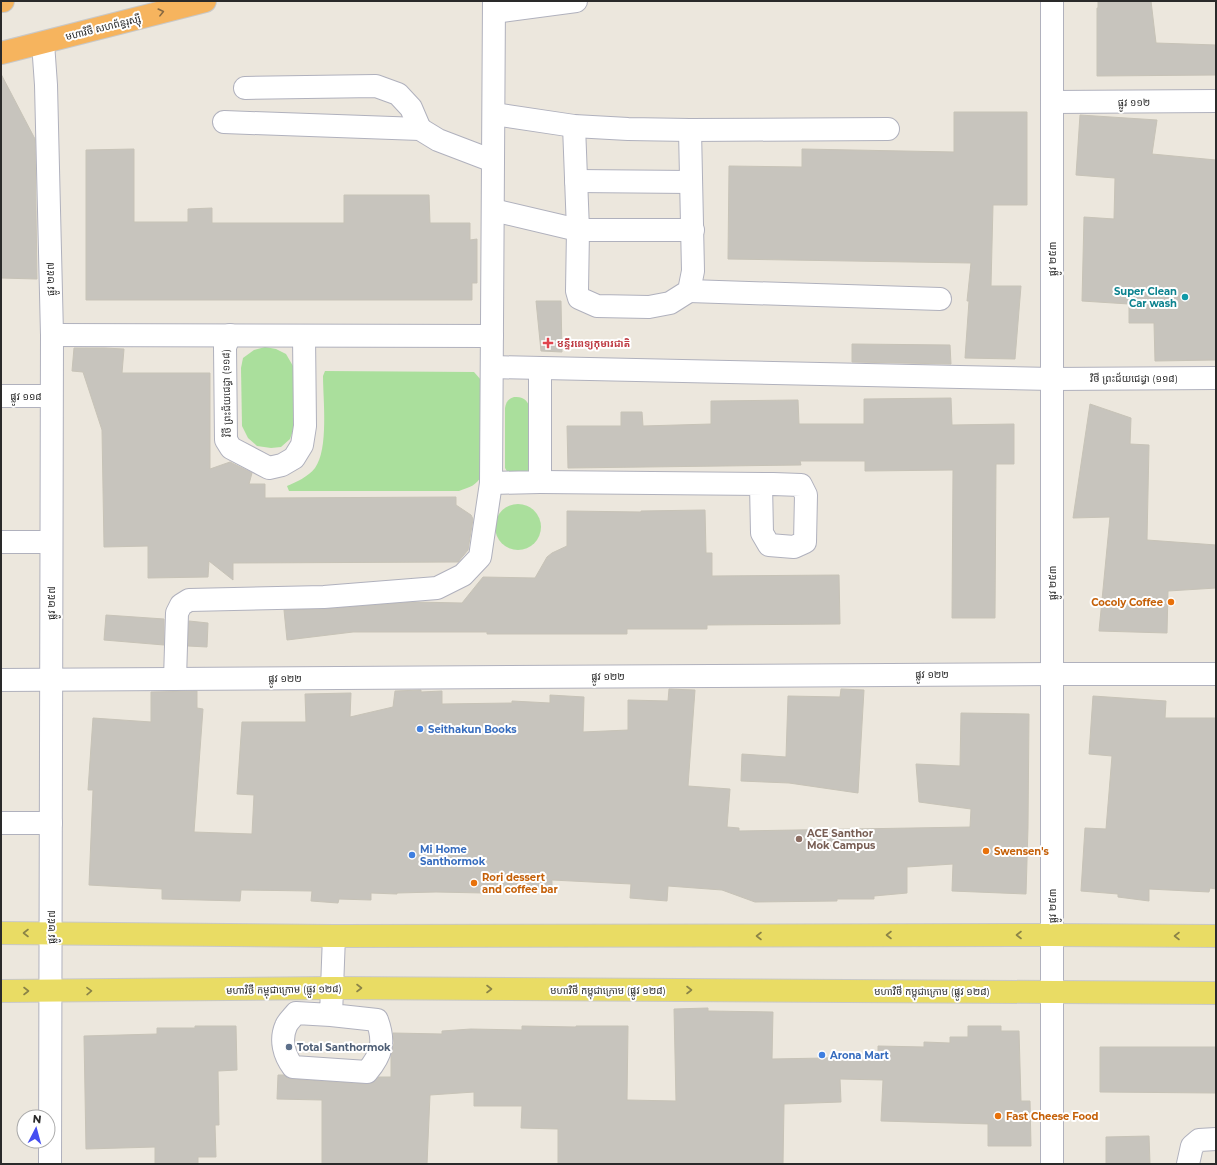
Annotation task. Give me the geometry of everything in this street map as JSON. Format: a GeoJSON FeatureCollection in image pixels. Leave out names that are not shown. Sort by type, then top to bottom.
{"type":"FeatureCollection","features":[{"type":"Feature","properties":{"kind":"highway","name":"មហាវិថី សហព័ន្ធរុស្ស៊ី"},"geometry":{"type":"LineString","coordinates":[[1,53],[205,1]]}},
{"type":"Feature","properties":{"kind":"main road"},"geometry":{"type":"LineString","coordinates":[[1,933],[334,936],[1216,936]]}},
{"type":"Feature","properties":{"kind":"main road","name":"មហាវិថី កម្ពុជាក្រោម (ផ្លូវ ១២៨)"},"geometry":{"type":"LineString","coordinates":[[1,991],[332,988],[1216,993]]}},
{"type":"Feature","properties":{"kind":"street"},"geometry":{"type":"LineString","coordinates":[[175,679],[177,613],[181,605],[189,600],[324,597],[437,588],[463,575],[480,557],[491,482],[494,6],[576,1]]}},
{"type":"Feature","properties":{"kind":"street","name":"ផ្លូវ ២៥៣"},"geometry":{"type":"LineString","coordinates":[[1052,1],[1052,1164]]}},
{"type":"Feature","properties":{"kind":"street","name":"ផ្លូវ ២៥៧"},"geometry":{"type":"LineString","coordinates":[[43,43],[46,84],[52,335],[50,1164]]}},
{"type":"Feature","properties":{"kind":"street"},"geometry":{"type":"LineString","coordinates":[[245,88],[376,86],[398,94],[411,108],[420,129]]}},
{"type":"Feature","properties":{"kind":"street","name":"ផ្លូវ ១១២"},"geometry":{"type":"LineString","coordinates":[[1052,102],[1216,101]]}},
{"type":"Feature","properties":{"kind":"street"},"geometry":{"type":"LineString","coordinates":[[494,114],[574,126],[628,129],[888,129]]}},
{"type":"Feature","properties":{"kind":"street"},"geometry":{"type":"LineString","coordinates":[[224,122],[420,129],[438,140],[493,161]]}},
{"type":"Feature","properties":{"kind":"street"},"geometry":{"type":"LineString","coordinates":[[574,126],[578,230],[577,291],[579,298],[597,306],[648,307],[670,303],[689,291],[940,299]]}},
{"type":"Feature","properties":{"kind":"street"},"geometry":{"type":"LineString","coordinates":[[689,291],[693,271],[690,130]]}},
{"type":"Feature","properties":{"kind":"street"},"geometry":{"type":"LineString","coordinates":[[576,180],[691,182]]}},
{"type":"Feature","properties":{"kind":"street"},"geometry":{"type":"LineString","coordinates":[[493,210],[578,230],[693,230]]}},
{"type":"Feature","properties":{"kind":"street"},"geometry":{"type":"LineString","coordinates":[[52,335],[492,336]]}},
{"type":"Feature","properties":{"kind":"street","name":"វិថី ព្រះជ័យជេដ្ធា (១១៨)"},"geometry":{"type":"LineString","coordinates":[[230,335],[224,347],[226,440],[231,448],[269,468],[282,465],[294,458],[302,445],[306,426],[304,336]]}},
{"type":"Feature","properties":{"kind":"street","name":"វិថី ព្រះជ័យជេដ្ធា (១១៨)"},"geometry":{"type":"LineString","coordinates":[[492,367],[1052,379],[1216,378]]}},
{"type":"Feature","properties":{"kind":"street"},"geometry":{"type":"LineString","coordinates":[[540,368],[540,482]]}},
{"type":"Feature","properties":{"kind":"street","name":"ផ្លូវ ១១៨"},"geometry":{"type":"LineString","coordinates":[[1,396],[51,396]]}},
{"type":"Feature","properties":{"kind":"street"},"geometry":{"type":"LineString","coordinates":[[491,482],[762,484]]}},
{"type":"Feature","properties":{"kind":"street"},"geometry":{"type":"LineString","coordinates":[[1,542],[51,542]]}},
{"type":"Feature","properties":{"kind":"street","name":"ផ្លូវ ១២២"},"geometry":{"type":"LineString","coordinates":[[1,680],[1216,674]]}},
{"type":"Feature","properties":{"kind":"street"},"geometry":{"type":"LineString","coordinates":[[1,823],[51,823]]}},
{"type":"Feature","properties":{"kind":"street"},"geometry":{"type":"LineString","coordinates":[[331,1015],[334,936]]}},
{"type":"Feature","properties":{"kind":"street"},"geometry":{"type":"LineString","coordinates":[[1188,1164],[1192,1146],[1199,1140],[1216,1139]]}},
{"type":"Feature","properties":{"kind":"green space"},"geometry":{"type":"Polygon","coordinates":[[[265,347],[276,349],[286,354],[293,366],[295,425],[290,439],[281,447],[271,448],[257,446],[248,438],[242,426],[241,368],[243,358],[254,350],[265,347]]]}},
{"type":"Feature","properties":{"kind":"green space"},"geometry":{"type":"Polygon","coordinates":[[[325,371],[474,372],[481,380],[482,475],[480,479],[472,486],[459,491],[289,491],[287,486],[309,474],[315,468],[319,460],[324,437],[323,376],[325,371]]]}},
{"type":"Feature","properties":{"kind":"green space"},"geometry":{"type":"Polygon","coordinates":[[[514,397],[523,398],[529,405],[529,469],[525,475],[508,473],[505,468],[505,408],[508,401],[514,397]]]}},
{"type":"Feature","properties":{"kind":"green space"},"geometry":{"type":"Polygon","coordinates":[[[518,504],[531,508],[537,514],[541,527],[537,540],[531,546],[518,550],[505,546],[499,540],[495,527],[499,514],[505,508],[518,504]]]}},
{"type":"Feature","properties":{"kind":"building"},"geometry":{"type":"Polygon","coordinates":[[[1098,1],[1151,1],[1156,43],[1216,45],[1216,75],[1097,76],[1098,1]]]}},
{"type":"Feature","properties":{"kind":"building"},"geometry":{"type":"Polygon","coordinates":[[[1,74],[35,139],[37,279],[1,278],[1,74]]]}},
{"type":"Feature","properties":{"kind":"building"},"geometry":{"type":"Polygon","coordinates":[[[954,112],[1027,112],[1027,205],[993,205],[991,286],[1021,286],[1015,359],[965,358],[969,301],[967,301],[971,263],[728,259],[729,166],[802,167],[802,149],[954,152],[954,112]]]}},
{"type":"Feature","properties":{"kind":"building"},"geometry":{"type":"Polygon","coordinates":[[[1080,115],[1157,120],[1152,154],[1216,160],[1216,360],[1155,361],[1154,323],[1129,323],[1129,304],[1082,301],[1084,217],[1114,219],[1115,178],[1076,175],[1080,115]]]}},
{"type":"Feature","properties":{"kind":"building"},"geometry":{"type":"Polygon","coordinates":[[[134,149],[134,222],[188,222],[188,209],[212,208],[212,223],[344,223],[344,195],[429,195],[430,223],[470,223],[470,240],[477,239],[477,283],[472,283],[472,300],[86,300],[86,150],[134,149]]]}},
{"type":"Feature","properties":{"kind":"building"},"geometry":{"type":"Polygon","coordinates":[[[536,301],[561,301],[562,352],[541,351],[536,301]]]}},
{"type":"Feature","properties":{"kind":"building"},"geometry":{"type":"Polygon","coordinates":[[[852,344],[950,345],[951,364],[852,362],[852,344]]]}},
{"type":"Feature","properties":{"kind":"building"},"geometry":{"type":"Polygon","coordinates":[[[74,348],[124,349],[122,373],[210,373],[210,469],[230,462],[252,473],[249,484],[265,484],[265,498],[456,497],[456,505],[471,515],[473,519],[468,550],[458,562],[233,563],[233,580],[209,561],[208,577],[148,578],[148,546],[104,547],[102,430],[83,372],[72,371],[74,348]]]}},
{"type":"Feature","properties":{"kind":"building"},"geometry":{"type":"Polygon","coordinates":[[[951,398],[952,425],[1014,424],[1014,464],[996,464],[995,618],[952,618],[953,470],[865,471],[865,461],[800,461],[801,465],[568,468],[567,426],[621,426],[621,412],[642,412],[643,426],[711,424],[711,401],[798,400],[799,424],[864,424],[864,399],[951,398]]]}},
{"type":"Feature","properties":{"kind":"building"},"geometry":{"type":"Polygon","coordinates":[[[1090,404],[1131,418],[1130,444],[1149,445],[1147,540],[1216,545],[1216,588],[1168,591],[1167,633],[1099,631],[1110,517],[1073,518],[1090,404]]]}},
{"type":"Feature","properties":{"kind":"building"},"geometry":{"type":"Polygon","coordinates":[[[705,510],[706,553],[712,553],[712,576],[839,575],[840,624],[707,625],[707,629],[627,629],[627,634],[353,632],[287,640],[284,610],[325,609],[414,602],[462,603],[483,577],[535,578],[547,557],[567,546],[567,511],[641,512],[705,510]]]}},
{"type":"Feature","properties":{"kind":"building"},"geometry":{"type":"Polygon","coordinates":[[[106,615],[164,619],[164,645],[104,640],[106,615]]]}},
{"type":"Feature","properties":{"kind":"building"},"geometry":{"type":"Polygon","coordinates":[[[189,621],[208,623],[207,647],[188,646],[189,621]]]}},
{"type":"Feature","properties":{"kind":"building"},"geometry":{"type":"Polygon","coordinates":[[[669,689],[695,690],[688,786],[730,789],[727,827],[739,828],[739,831],[970,827],[971,809],[919,802],[916,764],[960,766],[961,713],[1029,714],[1026,894],[952,891],[953,864],[907,867],[907,893],[874,896],[874,899],[837,899],[837,901],[755,902],[722,890],[668,886],[667,901],[630,898],[631,884],[552,880],[552,892],[371,893],[371,900],[339,899],[338,903],[311,901],[312,891],[241,890],[240,901],[162,899],[162,889],[89,885],[93,790],[88,790],[93,718],[151,722],[151,692],[197,691],[197,708],[203,709],[194,832],[252,834],[254,795],[237,794],[242,722],[306,722],[305,694],[351,693],[350,717],[393,707],[395,691],[442,691],[442,704],[512,703],[512,701],[550,703],[550,695],[584,697],[583,732],[628,730],[628,700],[668,701],[669,689]]]}},
{"type":"Feature","properties":{"kind":"building"},"geometry":{"type":"Polygon","coordinates":[[[841,689],[864,690],[858,793],[789,783],[741,781],[742,754],[786,757],[788,696],[840,697],[841,689]]]}},
{"type":"Feature","properties":{"kind":"building"},"geometry":{"type":"Polygon","coordinates":[[[1093,696],[1166,701],[1165,718],[1216,718],[1216,889],[1210,888],[1209,892],[1149,889],[1149,901],[1118,897],[1118,894],[1081,891],[1085,828],[1106,829],[1112,756],[1089,754],[1093,696]]]}},
{"type":"Feature","properties":{"kind":"building"},"geometry":{"type":"Polygon","coordinates":[[[708,1008],[708,1011],[773,1012],[772,1059],[878,1057],[878,1046],[924,1047],[924,1042],[950,1043],[950,1037],[968,1037],[968,1026],[1001,1026],[1001,1031],[1019,1031],[1021,1101],[1030,1101],[1031,1146],[988,1146],[988,1124],[881,1121],[883,1080],[840,1079],[841,1102],[784,1104],[783,1164],[558,1164],[558,1129],[521,1128],[522,1106],[474,1106],[474,1092],[430,1095],[427,1164],[322,1164],[322,1100],[277,1099],[278,1075],[284,1075],[287,1078],[292,1079],[366,1084],[372,1083],[379,1077],[391,1077],[391,1056],[394,1043],[393,1033],[442,1034],[442,1031],[471,1029],[522,1030],[522,1026],[628,1026],[627,1100],[676,1101],[674,1009],[708,1008]]]}},
{"type":"Feature","properties":{"kind":"building"},"geometry":{"type":"Polygon","coordinates":[[[195,1026],[236,1026],[237,1070],[218,1071],[219,1125],[215,1125],[216,1157],[198,1157],[198,1164],[155,1164],[155,1147],[86,1149],[84,1036],[157,1034],[157,1028],[195,1028],[195,1026]]]}},
{"type":"Feature","properties":{"kind":"building"},"geometry":{"type":"Polygon","coordinates":[[[1100,1047],[1216,1047],[1216,1093],[1100,1092],[1100,1047]]]}},
{"type":"Feature","properties":{"kind":"building"},"geometry":{"type":"Polygon","coordinates":[[[1149,1136],[1150,1164],[1106,1164],[1106,1137],[1149,1136]]]}},
{"type":"Feature","properties":{"kind":"place","name":"Super Clean Car wash"},"geometry":{"type":"Point","coordinates":[1185,297]}},
{"type":"Feature","properties":{"kind":"place","name":"មន្ទីរពេទ្យកុមារជាតិ"},"geometry":{"type":"Point","coordinates":[548,343]}},
{"type":"Feature","properties":{"kind":"place","name":"Cocoly Coffee"},"geometry":{"type":"Point","coordinates":[1171,602]}},
{"type":"Feature","properties":{"kind":"place","name":"Seithakun Books"},"geometry":{"type":"Point","coordinates":[420,729]}},
{"type":"Feature","properties":{"kind":"place","name":"ACE Santhor Mok Campus"},"geometry":{"type":"Point","coordinates":[799,839]}},
{"type":"Feature","properties":{"kind":"place","name":"Swensen's"},"geometry":{"type":"Point","coordinates":[986,851]}},
{"type":"Feature","properties":{"kind":"place","name":"Mi Home Santhormok"},"geometry":{"type":"Point","coordinates":[412,855]}},
{"type":"Feature","properties":{"kind":"place","name":"Rori dessert and coffee bar"},"geometry":{"type":"Point","coordinates":[474,883]}},
{"type":"Feature","properties":{"kind":"place","name":"Total Santhormok"},"geometry":{"type":"Point","coordinates":[289,1047]}},
{"type":"Feature","properties":{"kind":"place","name":"Arona Mart"},"geometry":{"type":"Point","coordinates":[822,1055]}},
{"type":"Feature","properties":{"kind":"place","name":"Fast Cheese Food"},"geometry":{"type":"Point","coordinates":[998,1116]}}]}
